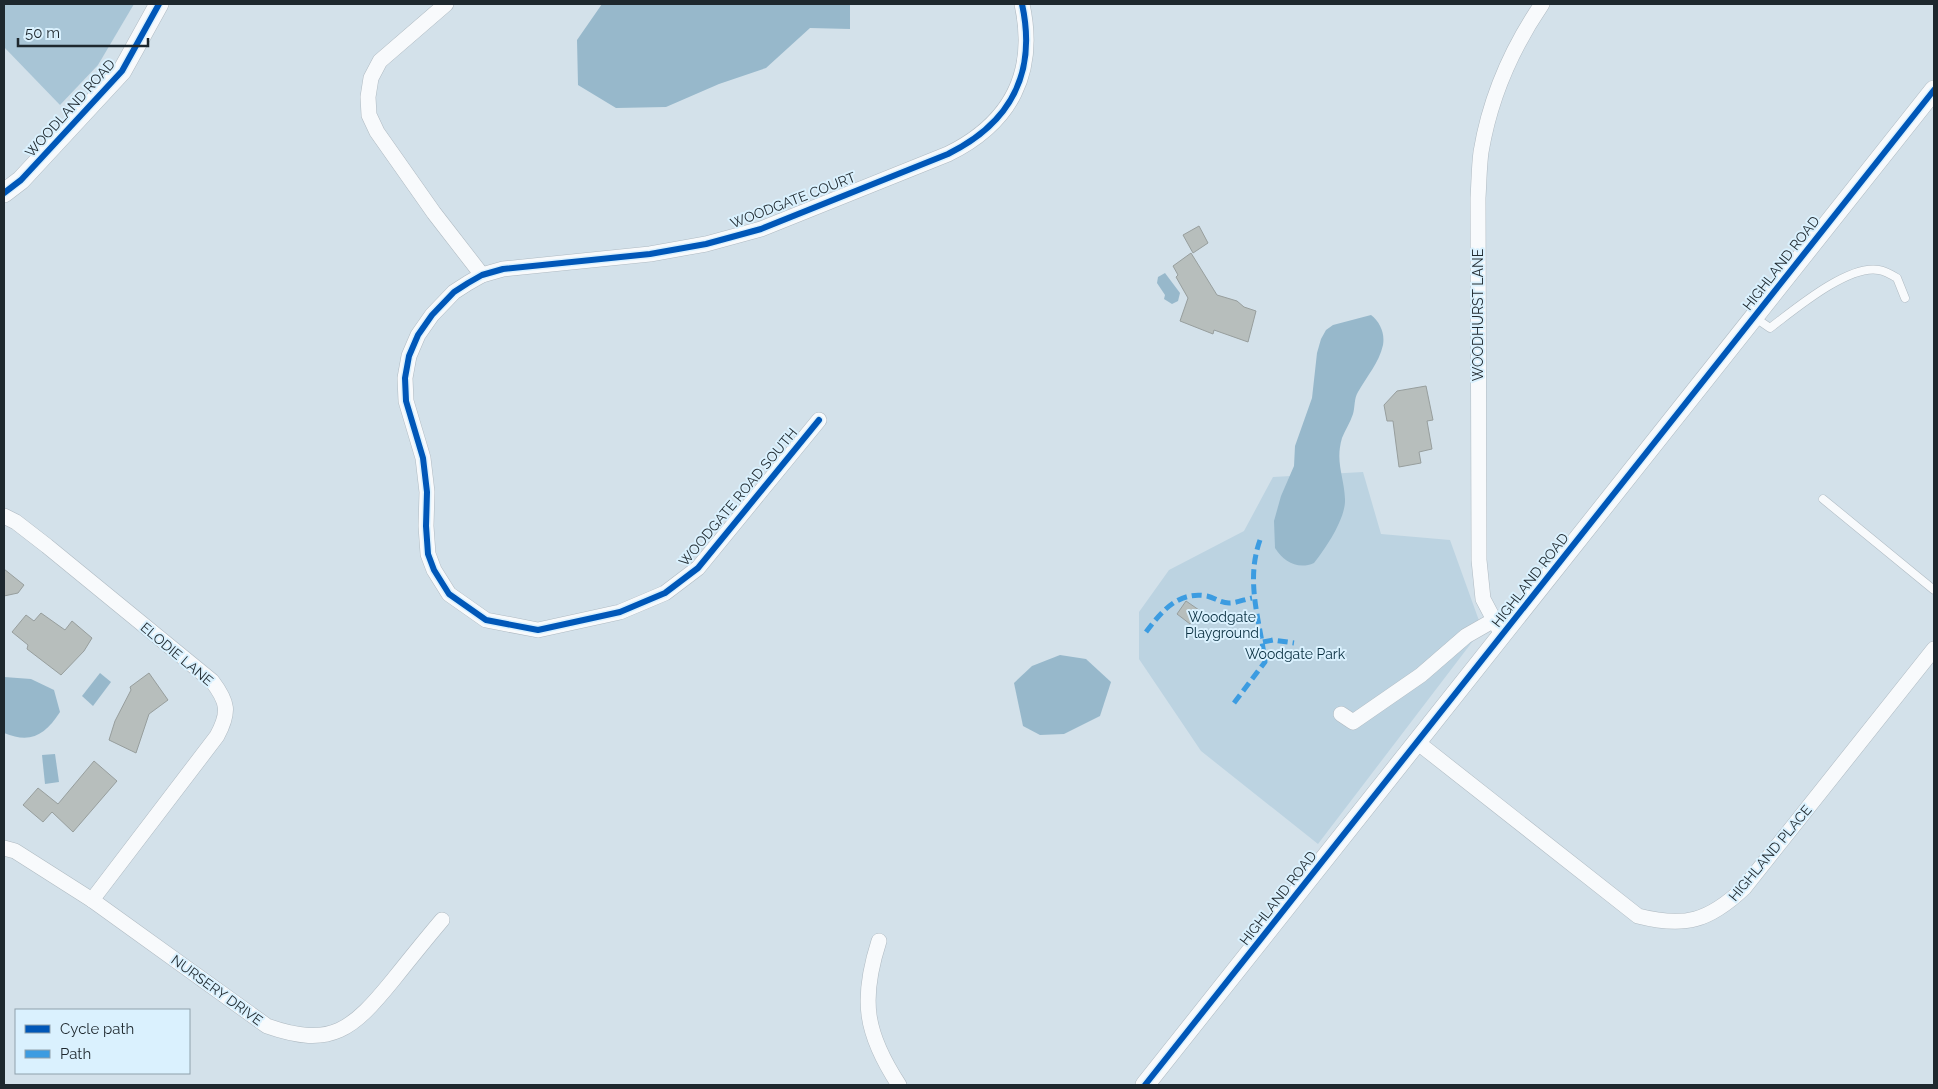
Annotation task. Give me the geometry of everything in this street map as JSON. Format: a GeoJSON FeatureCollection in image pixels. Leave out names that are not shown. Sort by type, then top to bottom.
{"type":"FeatureCollection","features":[{"type":"Feature","properties":{"kind":"street","name":"WOODLAND ROAD"},"geometry":{"type":"LineString","coordinates":[[4,194],[21,180],[122,71],[159,4]]}},
{"type":"Feature","properties":{"kind":"street"},"geometry":{"type":"LineString","coordinates":[[446,4],[380,61],[371,78],[368,96],[369,115],[377,132],[428,205],[482,275]]}},
{"type":"Feature","properties":{"kind":"street","name":"WOODGATE COURT"},"geometry":{"type":"LineString","coordinates":[[482,275],[503,269],[650,254],[706,244],[761,228],[948,154],[972,142],[992,124],[1008,104],[1020,80],[1026,55],[1027,29],[1022,4]]}},
{"type":"Feature","properties":{"kind":"street","name":"WOODHURST LANE"},"geometry":{"type":"LineString","coordinates":[[1498,627],[1483,599],[1478,560],[1478,198],[1481,152],[1506,67],[1526,27],[1542,4]]}},
{"type":"Feature","properties":{"kind":"street","name":"HIGHLAND ROAD"},"geometry":{"type":"LineString","coordinates":[[1145,1085],[1417,742],[1498,627],[1754,318],[1934,90]]}},
{"type":"Feature","properties":{"kind":"street","name":"WOODGATE ROAD SOUTH"},"geometry":{"type":"LineString","coordinates":[[482,275],[454,292],[432,315],[418,335],[409,356],[405,378],[406,401],[423,458],[427,492],[426,526],[428,554],[434,570],[449,594],[486,620],[538,630],[620,612],[665,593],[698,568],[819,420]]}},
{"type":"Feature","properties":{"kind":"street","name":"ELODIE LANE"},"geometry":{"type":"LineString","coordinates":[[4,516],[16,522],[47,546],[212,681],[221,692],[226,707],[224,722],[217,736],[92,900]]}},
{"type":"Feature","properties":{"kind":"street"},"geometry":{"type":"LineString","coordinates":[[1341,714],[1353,722],[1422,675],[1466,636],[1498,627]]}},
{"type":"Feature","properties":{"kind":"street","name":"HIGHLAND PLACE"},"geometry":{"type":"LineString","coordinates":[[1417,742],[1638,916],[1661,922],[1684,922],[1708,916],[1728,904],[1744,888],[1934,649]]}},
{"type":"Feature","properties":{"kind":"street","name":"NURSERY DRIVE"},"geometry":{"type":"LineString","coordinates":[[4,848],[16,851],[92,900],[267,1026],[289,1033],[313,1035],[332,1033],[355,1022],[372,1006],[442,920]]}},
{"type":"Feature","properties":{"kind":"street"},"geometry":{"type":"LineString","coordinates":[[878,941],[869,970],[867,1000],[872,1031],[882,1060],[899,1085]]}},
{"type":"Feature","properties":{"kind":"lane"},"geometry":{"type":"LineString","coordinates":[[1754,318],[1770,328],[1827,285],[1853,274],[1878,269],[1897,278],[1905,298]]}},
{"type":"Feature","properties":{"kind":"lane"},"geometry":{"type":"LineString","coordinates":[[1823,499],[1934,590]]}},
{"type":"Feature","properties":{"kind":"green space","name":"Woodgate Park"},"geometry":{"type":"Polygon","coordinates":[[[1363,472],[1381,534],[1450,540],[1482,629],[1318,844],[1201,751],[1139,659],[1139,612],[1169,570],[1244,531],[1273,477],[1363,472]]]}},
{"type":"Feature","properties":{"kind":"shaded area"},"geometry":{"type":"Polygon","coordinates":[[[4,4],[134,4],[98,65],[60,105],[4,47],[4,4]]]}},
{"type":"Feature","properties":{"kind":"shaded area"},"geometry":{"type":"Polygon","coordinates":[[[602,4],[850,4],[850,29],[810,28],[766,68],[719,84],[666,107],[616,108],[578,85],[577,40],[602,4]]]}},
{"type":"Feature","properties":{"kind":"shaded area"},"geometry":{"type":"Polygon","coordinates":[[[1165,273],[1180,293],[1178,301],[1172,304],[1164,299],[1165,295],[1157,283],[1158,277],[1165,273]]]}},
{"type":"Feature","properties":{"kind":"shaded area"},"geometry":{"type":"Polygon","coordinates":[[[1371,315],[1381,328],[1383,345],[1376,364],[1357,394],[1353,414],[1342,438],[1339,454],[1345,499],[1342,515],[1339,524],[1314,563],[1302,566],[1297,565],[1287,561],[1275,548],[1274,521],[1281,496],[1294,466],[1295,446],[1312,398],[1317,353],[1321,339],[1326,330],[1333,325],[1371,315]]]}},
{"type":"Feature","properties":{"kind":"shaded area"},"geometry":{"type":"Polygon","coordinates":[[[1060,655],[1086,659],[1111,682],[1100,716],[1064,734],[1040,735],[1023,726],[1014,683],[1032,666],[1060,655]]]}},
{"type":"Feature","properties":{"kind":"shaded area"},"geometry":{"type":"Polygon","coordinates":[[[100,673],[111,682],[93,706],[82,696],[100,673]]]}},
{"type":"Feature","properties":{"kind":"shaded area"},"geometry":{"type":"Polygon","coordinates":[[[4,677],[31,679],[54,690],[60,712],[43,732],[22,738],[4,733],[4,677]]]}},
{"type":"Feature","properties":{"kind":"shaded area"},"geometry":{"type":"Polygon","coordinates":[[[55,754],[59,782],[45,784],[42,755],[55,754]]]}},
{"type":"Feature","properties":{"kind":"building"},"geometry":{"type":"Polygon","coordinates":[[[1199,226],[1208,243],[1193,253],[1183,235],[1199,226]]]}},
{"type":"Feature","properties":{"kind":"building"},"geometry":{"type":"Polygon","coordinates":[[[1191,253],[1217,295],[1237,301],[1244,307],[1256,311],[1248,342],[1214,330],[1213,334],[1180,321],[1188,298],[1176,277],[1178,275],[1173,266],[1191,253]]]}},
{"type":"Feature","properties":{"kind":"building"},"geometry":{"type":"Polygon","coordinates":[[[1426,386],[1433,420],[1427,421],[1432,449],[1419,452],[1421,463],[1399,467],[1393,421],[1387,421],[1384,405],[1397,391],[1426,386]]]}},
{"type":"Feature","properties":{"kind":"building"},"geometry":{"type":"Polygon","coordinates":[[[4,569],[24,585],[18,593],[4,596],[4,569]]]}},
{"type":"Feature","properties":{"kind":"building"},"geometry":{"type":"Polygon","coordinates":[[[1186,601],[1199,610],[1190,624],[1177,614],[1186,601]]]}},
{"type":"Feature","properties":{"kind":"building"},"geometry":{"type":"Polygon","coordinates":[[[41,613],[65,630],[72,621],[92,638],[84,651],[61,675],[27,649],[28,645],[12,632],[26,615],[34,621],[41,613]]]}},
{"type":"Feature","properties":{"kind":"building"},"geometry":{"type":"Polygon","coordinates":[[[149,673],[168,700],[149,714],[136,753],[109,740],[115,721],[131,690],[130,687],[149,673]]]}},
{"type":"Feature","properties":{"kind":"building"},"geometry":{"type":"Polygon","coordinates":[[[94,761],[117,781],[73,832],[52,812],[43,822],[23,805],[38,788],[58,804],[94,761]]]}},
{"type":"Feature","properties":{"kind":"marked path"},"geometry":{"type":"LineString","coordinates":[[1234,703],[1265,662],[1254,586],[1254,571],[1260,540]]}},
{"type":"Feature","properties":{"kind":"marked path"},"geometry":{"type":"LineString","coordinates":[[1146,632],[1172,604],[1187,597],[1207,596],[1229,603],[1252,598]]}},
{"type":"Feature","properties":{"kind":"marked path"},"geometry":{"type":"LineString","coordinates":[[1263,642],[1273,640],[1294,643]]}},
{"type":"Feature","properties":{"kind":"cycle path"},"geometry":{"type":"LineString","coordinates":[[4,193],[21,180],[122,71],[159,4]]}},
{"type":"Feature","properties":{"kind":"cycle path"},"geometry":{"type":"LineString","coordinates":[[819,420],[698,568],[665,593],[620,612],[538,630],[486,620],[449,594],[434,570],[428,554],[426,526],[427,492],[423,458],[406,401],[405,378],[409,356],[418,335],[432,315],[454,292],[482,275],[503,269],[650,254],[706,244],[761,229],[948,154],[970,141],[988,127],[1003,111],[1014,93],[1022,74],[1026,52],[1026,29],[1022,4]]}},
{"type":"Feature","properties":{"kind":"cycle path"},"geometry":{"type":"LineString","coordinates":[[1145,1085],[1934,90]]}},
{"type":"Feature","properties":{"kind":"park label","name":"Woodgate Playground"},"geometry":{"type":"Point","coordinates":[1222,626]}}]}
